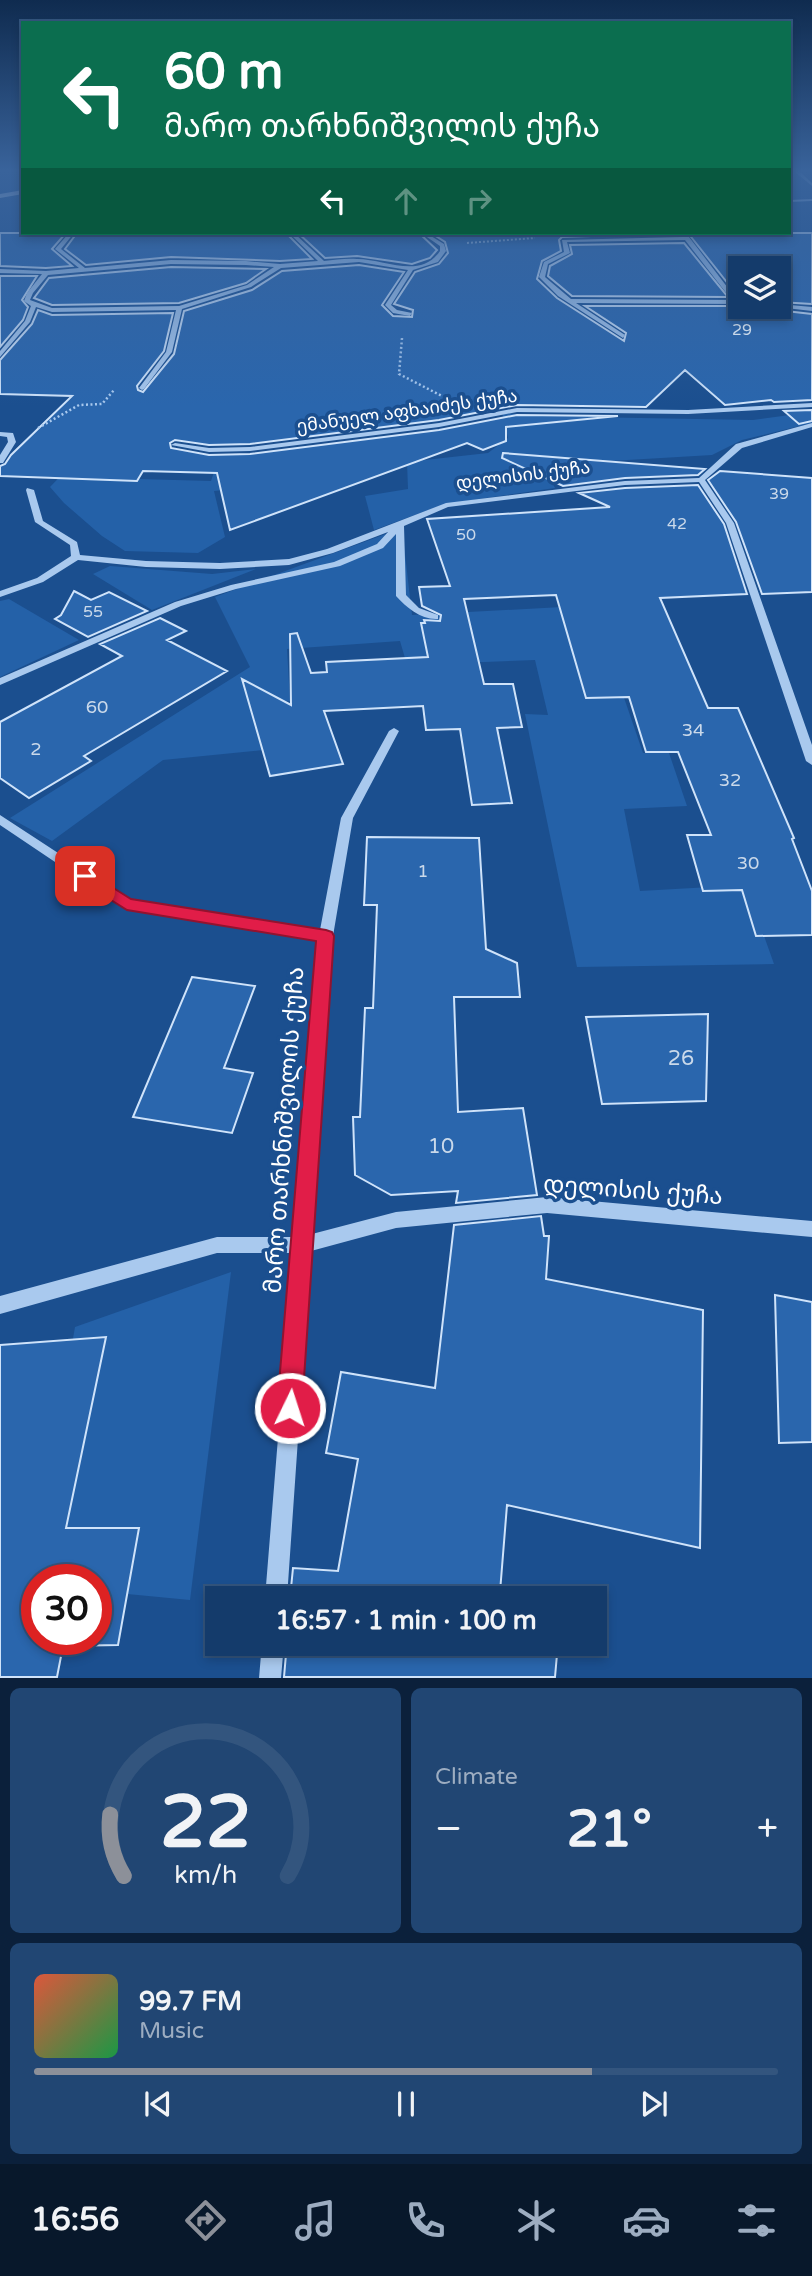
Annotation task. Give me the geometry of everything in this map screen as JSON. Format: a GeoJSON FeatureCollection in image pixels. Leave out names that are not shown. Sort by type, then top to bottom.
{"type":"FeatureCollection","features":[{"type":"Feature","properties":{"kind":"street"},"geometry":{"type":"LineString","coordinates":[[58,249],[83,270]]}},
{"type":"Feature","properties":{"kind":"street"},"geometry":{"type":"LineString","coordinates":[[308,249],[321,261]]}},
{"type":"Feature","properties":{"kind":"street"},"geometry":{"type":"LineString","coordinates":[[0,271],[46,273],[184,262],[280,266],[359,260],[411,269],[436,261],[443,249]]}},
{"type":"Feature","properties":{"kind":"street"},"geometry":{"type":"LineString","coordinates":[[567,249],[568,253],[546,263],[542,277],[569,301],[623,336]]}},
{"type":"Feature","properties":{"kind":"street"},"geometry":{"type":"LineString","coordinates":[[696,249],[728,292]]}},
{"type":"Feature","properties":{"kind":"street"},"geometry":{"type":"LineString","coordinates":[[46,273],[27,301],[52,310],[179,307],[249,286],[280,266]]}},
{"type":"Feature","properties":{"kind":"street"},"geometry":{"type":"LineString","coordinates":[[410,314],[395,312],[388,305],[411,269]]}},
{"type":"Feature","properties":{"kind":"street"},"geometry":{"type":"LineString","coordinates":[[569,301],[728,300]]}},
{"type":"Feature","properties":{"kind":"street"},"geometry":{"type":"LineString","coordinates":[[0,355],[28,321],[34,305]]}},
{"type":"Feature","properties":{"kind":"street"},"geometry":{"type":"LineString","coordinates":[[142,388],[169,352],[179,307]]}},
{"type":"Feature","properties":{"kind":"street"},"geometry":{"type":"LineString","coordinates":[[791,307],[812,309]]}},
{"type":"Feature","properties":{"kind":"street","name":"ემანუელ აფხაიძეს ქუჩა"},"geometry":{"type":"LineString","coordinates":[[175,445],[229,451],[426,427],[517,410],[688,412],[812,405]]}},
{"type":"Feature","properties":{"kind":"street"},"geometry":{"type":"LineString","coordinates":[[812,425],[739,446],[701,480],[730,523],[812,761]]}},
{"type":"Feature","properties":{"kind":"street"},"geometry":{"type":"LineString","coordinates":[[0,434],[9,435],[12,442],[0,461]]}},
{"type":"Feature","properties":{"kind":"street","name":"დელისის ქუჩა"},"geometry":{"type":"LineString","coordinates":[[0,682],[178,604],[234,587],[337,564],[380,546],[400,525],[446,505],[625,483],[701,480]]}},
{"type":"Feature","properties":{"kind":"street"},"geometry":{"type":"LineString","coordinates":[[30,490],[39,522],[74,544],[76,557]]}},
{"type":"Feature","properties":{"kind":"street"},"geometry":{"type":"LineString","coordinates":[[0,594],[27,587],[58,572],[76,557],[146,564],[220,566],[289,562],[330,551],[400,525],[401,596],[416,610],[435,617]]}},
{"type":"Feature","properties":{"kind":"street","name":"მარო თარხნიშვილის ქუჩა"},"geometry":{"type":"LineString","coordinates":[[277,1586],[326,936],[347,818],[394,731]]}},
{"type":"Feature","properties":{"kind":"street"},"geometry":{"type":"LineString","coordinates":[[0,819],[127,904],[326,936]]}},
{"type":"Feature","properties":{"kind":"street","name":"დელისის ქუჩა"},"geometry":{"type":"LineString","coordinates":[[0,1305],[217,1245],[302,1245],[396,1220],[547,1205],[812,1229]]}},
{"type":"Feature","properties":{"kind":"street"},"geometry":{"type":"LineString","coordinates":[[270,1678],[271,1656]]}},
{"type":"Feature","properties":{"kind":"path"},"geometry":{"type":"LineString","coordinates":[[410,314],[398,355],[401,363],[399,374],[440,396],[496,414]]}},
{"type":"Feature","properties":{"kind":"path"},"geometry":{"type":"LineString","coordinates":[[9,435],[32,431],[79,405],[102,404],[116,387],[142,388]]}},
{"type":"Feature","properties":{"kind":"shaded area"},"geometry":{"type":"Polygon","coordinates":[[[502,412],[527,416],[753,420],[812,412],[812,423],[742,440],[712,455],[543,465],[555,488],[445,504],[374,530],[365,496],[408,489],[407,462],[488,453],[508,438],[502,412]]]}},
{"type":"Feature","properties":{"kind":"shaded area"},"geometry":{"type":"Polygon","coordinates":[[[76,460],[101,478],[211,481],[215,469],[272,485],[214,491],[225,537],[198,553],[125,551],[102,536],[50,487],[76,460]]]}},
{"type":"Feature","properties":{"kind":"shaded area"},"geometry":{"type":"Polygon","coordinates":[[[402,528],[412,615],[562,607],[621,689],[643,753],[669,753],[687,806],[624,809],[640,891],[746,885],[774,964],[577,967],[525,714],[548,715],[535,660],[407,665],[400,641],[287,649],[290,701],[265,704],[263,750],[163,760],[52,841],[10,818],[250,667],[215,597],[402,528]]]}},
{"type":"Feature","properties":{"kind":"shaded area"},"geometry":{"type":"Polygon","coordinates":[[[110,566],[212,574],[256,569],[152,610],[93,574],[110,566]]]}},
{"type":"Feature","properties":{"kind":"shaded area"},"geometry":{"type":"Polygon","coordinates":[[[9,599],[79,640],[0,677],[0,601],[9,599]]]}},
{"type":"Feature","properties":{"kind":"shaded area"},"geometry":{"type":"Polygon","coordinates":[[[231,1272],[190,1600],[112,1593],[112,1564],[34,1564],[75,1327],[231,1272]]]}},
{"type":"Feature","properties":{"kind":"building"},"geometry":{"type":"Polygon","coordinates":[[[0,249],[52,249],[72,266],[46,268],[0,266],[0,249]]]}},
{"type":"Feature","properties":{"kind":"building"},"geometry":{"type":"Polygon","coordinates":[[[65,249],[302,249],[312,259],[280,261],[171,257],[86,265],[65,249]]]}},
{"type":"Feature","properties":{"kind":"building"},"geometry":{"type":"Polygon","coordinates":[[[316,249],[437,250],[430,258],[412,264],[357,256],[325,258],[316,249]]]}},
{"type":"Feature","properties":{"kind":"building"},"geometry":{"type":"Polygon","coordinates":[[[447,249],[561,249],[542,261],[537,279],[557,298],[624,341],[626,333],[585,306],[728,306],[728,319],[791,319],[791,312],[812,314],[812,400],[771,400],[725,405],[685,370],[646,407],[517,405],[439,420],[250,444],[209,445],[175,440],[170,443],[171,448],[209,455],[250,454],[439,430],[517,415],[618,416],[506,427],[506,441],[483,450],[467,443],[230,530],[217,473],[143,471],[137,481],[0,476],[0,466],[72,396],[0,394],[0,360],[32,324],[38,310],[52,315],[173,313],[164,351],[137,386],[138,390],[143,392],[174,354],[184,311],[252,290],[282,271],[359,265],[404,272],[382,305],[393,316],[412,317],[413,310],[394,304],[415,272],[439,264],[448,253],[447,249]]]}},
{"type":"Feature","properties":{"kind":"building"},"geometry":{"type":"Polygon","coordinates":[[[571,249],[689,249],[728,297],[572,296],[548,276],[550,266],[572,254],[571,249]]]}},
{"type":"Feature","properties":{"kind":"building"},"geometry":{"type":"Polygon","coordinates":[[[701,249],[812,249],[812,304],[791,303],[791,256],[728,256],[728,284],[701,249]]]}},
{"type":"Feature","properties":{"kind":"building"},"geometry":{"type":"Polygon","coordinates":[[[171,267],[266,269],[246,283],[179,303],[52,305],[34,298],[49,278],[171,267]]]}},
{"type":"Feature","properties":{"kind":"building"},"geometry":{"type":"Polygon","coordinates":[[[0,276],[37,276],[22,300],[28,307],[23,320],[0,347],[0,276]]]}},
{"type":"Feature","properties":{"kind":"building"},"geometry":{"type":"Polygon","coordinates":[[[812,410],[812,421],[799,424],[784,411],[812,410]]]}},
{"type":"Feature","properties":{"kind":"building"},"geometry":{"type":"Polygon","coordinates":[[[503,453],[705,469],[698,475],[625,478],[563,486],[502,458],[503,453]]]}},
{"type":"Feature","properties":{"kind":"building"},"geometry":{"type":"Polygon","coordinates":[[[720,471],[812,478],[812,592],[762,594],[736,522],[708,480],[720,471]]]}},
{"type":"Feature","properties":{"kind":"building"},"geometry":{"type":"Polygon","coordinates":[[[698,485],[724,524],[747,594],[660,598],[708,708],[738,708],[794,838],[792,839],[812,891],[812,935],[756,936],[742,890],[703,891],[687,835],[711,835],[678,752],[646,752],[629,697],[586,698],[556,595],[464,599],[484,684],[513,684],[522,727],[497,728],[512,803],[472,805],[460,729],[426,730],[423,706],[324,711],[343,764],[270,776],[242,679],[291,705],[290,634],[297,633],[311,673],[327,672],[326,662],[428,657],[421,623],[425,623],[424,620],[440,621],[441,615],[422,606],[419,587],[450,586],[427,519],[610,507],[579,493],[698,485]]]}},
{"type":"Feature","properties":{"kind":"building"},"geometry":{"type":"Polygon","coordinates":[[[74,591],[91,600],[109,592],[147,611],[88,637],[55,619],[61,615],[74,591]]]}},
{"type":"Feature","properties":{"kind":"building"},"geometry":{"type":"Polygon","coordinates":[[[160,618],[186,631],[167,640],[227,671],[84,756],[91,761],[29,798],[0,778],[0,722],[122,656],[100,644],[160,618]]]}},
{"type":"Feature","properties":{"kind":"building"},"geometry":{"type":"Polygon","coordinates":[[[367,837],[479,838],[486,949],[517,963],[520,997],[454,997],[458,1112],[523,1108],[537,1195],[456,1203],[458,1191],[391,1195],[355,1175],[353,1117],[360,1117],[365,1008],[373,1008],[377,905],[364,905],[367,837]]]}},
{"type":"Feature","properties":{"kind":"building"},"geometry":{"type":"Polygon","coordinates":[[[192,977],[255,986],[224,1068],[253,1073],[232,1133],[133,1117],[192,977]]]}},
{"type":"Feature","properties":{"kind":"building"},"geometry":{"type":"Polygon","coordinates":[[[708,1014],[706,1101],[602,1104],[586,1017],[708,1014]]]}},
{"type":"Feature","properties":{"kind":"building"},"geometry":{"type":"Polygon","coordinates":[[[541,1216],[544,1236],[549,1236],[546,1279],[703,1310],[700,1548],[507,1505],[500,1586],[291,1586],[293,1568],[338,1571],[358,1459],[326,1453],[341,1372],[435,1388],[454,1225],[541,1216]]]}},
{"type":"Feature","properties":{"kind":"building"},"geometry":{"type":"Polygon","coordinates":[[[775,1295],[812,1302],[812,1442],[779,1443],[775,1295]]]}},
{"type":"Feature","properties":{"kind":"building"},"geometry":{"type":"Polygon","coordinates":[[[106,1337],[66,1528],[139,1528],[118,1645],[112,1645],[112,1564],[21,1564],[21,1655],[61,1655],[57,1677],[0,1677],[0,1345],[106,1337]]]}},
{"type":"Feature","properties":{"kind":"building"},"geometry":{"type":"Polygon","coordinates":[[[286,1656],[557,1656],[555,1677],[284,1677],[286,1656]]]}},
{"type":"Feature","properties":{"kind":"route"},"geometry":{"type":"LineString","coordinates":[[85,876],[127,904],[326,936],[290,1408]]}}]}
